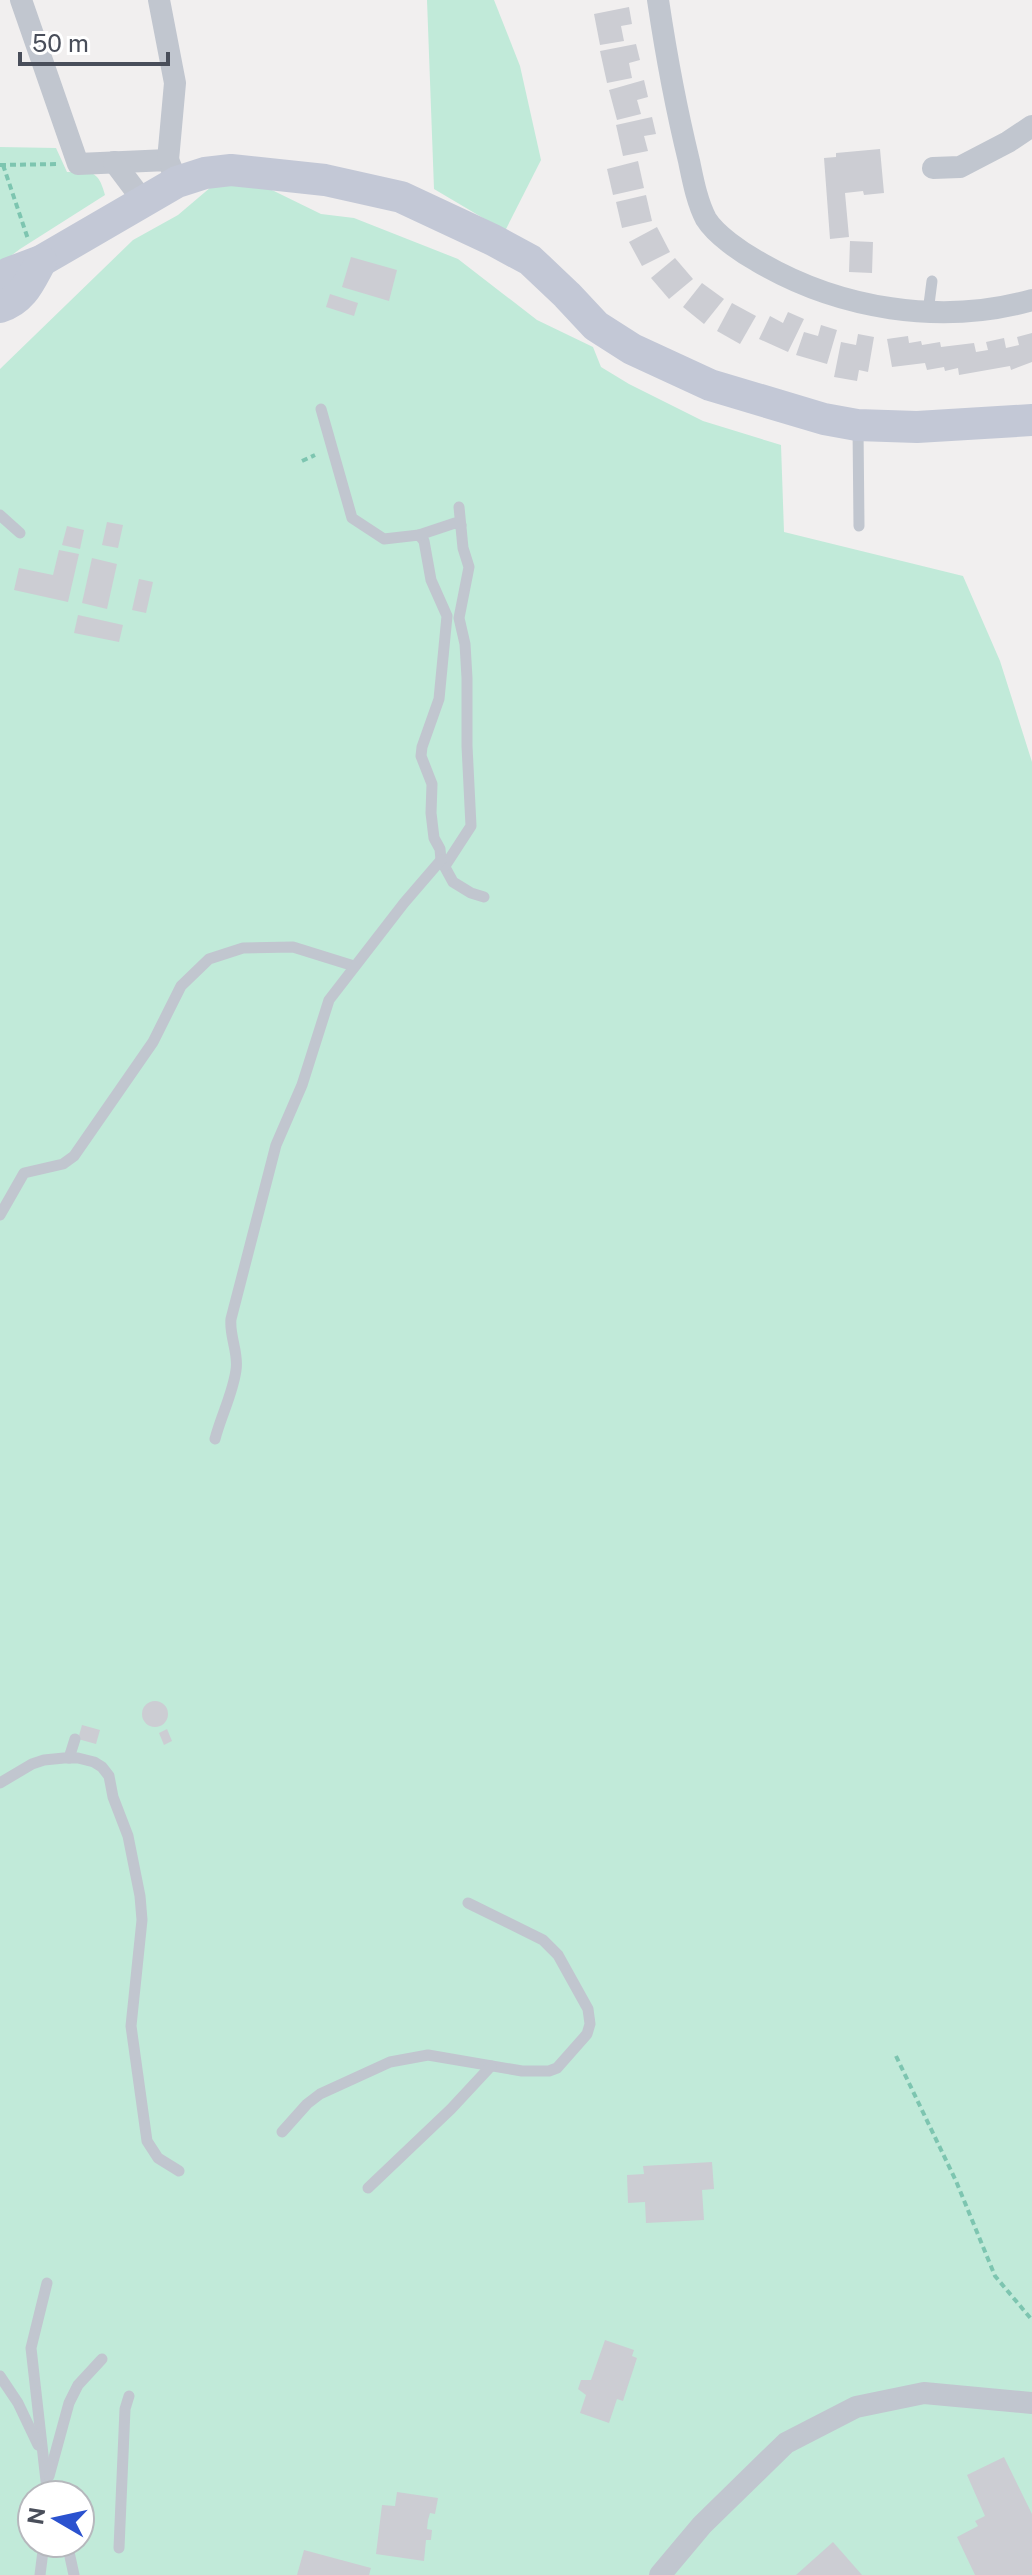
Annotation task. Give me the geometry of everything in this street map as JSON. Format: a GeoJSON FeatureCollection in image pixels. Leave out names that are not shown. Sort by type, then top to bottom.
{"type":"FeatureCollection","features":[{"type":"Feature","properties":{"kind":"main road"},"geometry":{"type":"LineString","coordinates":[[0,281],[36,254],[144,202],[173,171],[205,173],[231,170],[325,180],[401,197],[493,240],[530,260],[596,326],[632,349],[710,385],[824,419],[857,425],[917,427],[1032,420]]}},
{"type":"Feature","properties":{"kind":"main road"},"geometry":{"type":"LineString","coordinates":[[0,307],[11,304],[24,293],[36,254]]}},
{"type":"Feature","properties":{"kind":"street"},"geometry":{"type":"LineString","coordinates":[[21,0],[71,164],[114,162],[173,171],[175,83],[159,0]]}},
{"type":"Feature","properties":{"kind":"street"},"geometry":{"type":"LineString","coordinates":[[658,0],[680,125],[695,187],[707,220],[737,249],[803,285],[863,303],[957,313],[1032,300]]}},
{"type":"Feature","properties":{"kind":"street"},"geometry":{"type":"LineString","coordinates":[[933,168],[960,167],[1032,126]]}},
{"type":"Feature","properties":{"kind":"street"},"geometry":{"type":"LineString","coordinates":[[114,162],[144,202]]}},
{"type":"Feature","properties":{"kind":"street"},"geometry":{"type":"LineString","coordinates":[[660,2575],[702,2525],[786,2443],[856,2407],[924,2393],[1032,2403]]}},
{"type":"Feature","properties":{"kind":"lane"},"geometry":{"type":"LineString","coordinates":[[0,299],[36,254]]}},
{"type":"Feature","properties":{"kind":"lane"},"geometry":{"type":"LineString","coordinates":[[928,312],[932,281]]}},
{"type":"Feature","properties":{"kind":"lane"},"geometry":{"type":"LineString","coordinates":[[321,409],[352,518],[384,539],[419,535],[455,523],[461,525]]}},
{"type":"Feature","properties":{"kind":"lane"},"geometry":{"type":"LineString","coordinates":[[857,425],[859,526]]}},
{"type":"Feature","properties":{"kind":"lane"},"geometry":{"type":"LineString","coordinates":[[215,1439],[236,1371],[231,1319],[276,1145],[302,1085],[329,1000],[471,826],[467,678],[465,644],[459,618],[469,567],[463,548],[459,507]]}},
{"type":"Feature","properties":{"kind":"lane"},"geometry":{"type":"LineString","coordinates":[[0,515],[20,533]]}},
{"type":"Feature","properties":{"kind":"lane"},"geometry":{"type":"LineString","coordinates":[[419,535],[424,541],[431,580],[447,616],[439,699],[421,756],[432,784],[434,838],[453,882],[484,897]]}},
{"type":"Feature","properties":{"kind":"lane"},"geometry":{"type":"LineString","coordinates":[[0,1215],[24,1173],[63,1164],[74,1156],[153,1042],[181,986],[209,959],[243,948],[293,947],[354,966]]}},
{"type":"Feature","properties":{"kind":"lane"},"geometry":{"type":"LineString","coordinates":[[69,1758],[75,1739]]}},
{"type":"Feature","properties":{"kind":"lane"},"geometry":{"type":"LineString","coordinates":[[0,1783],[44,1760],[69,1758],[102,1767],[109,1776],[113,1797],[128,1836],[142,1920],[131,2026],[147,2141],[158,2158],[179,2171]]}},
{"type":"Feature","properties":{"kind":"lane"},"geometry":{"type":"LineString","coordinates":[[282,2132],[320,2094],[390,2062],[428,2055],[522,2071],[549,2071],[557,2068],[587,2034],[590,2024],[588,2009],[558,1955],[543,1940],[468,1903]]}},
{"type":"Feature","properties":{"kind":"lane"},"geometry":{"type":"LineString","coordinates":[[368,2188],[491,2066]]}},
{"type":"Feature","properties":{"kind":"lane"},"geometry":{"type":"LineString","coordinates":[[46,2479],[31,2348],[47,2283]]}},
{"type":"Feature","properties":{"kind":"lane"},"geometry":{"type":"LineString","coordinates":[[50,2479],[53,2454],[69,2403],[78,2385],[102,2359]]}},
{"type":"Feature","properties":{"kind":"lane"},"geometry":{"type":"LineString","coordinates":[[0,2376],[18,2403],[43,2456]]}},
{"type":"Feature","properties":{"kind":"lane"},"geometry":{"type":"LineString","coordinates":[[119,2548],[125,2409],[129,2396]]}},
{"type":"Feature","properties":{"kind":"path"},"geometry":{"type":"LineString","coordinates":[[36,254],[1,165],[71,164]]}},
{"type":"Feature","properties":{"kind":"path"},"geometry":{"type":"LineString","coordinates":[[302,461],[315,455]]}},
{"type":"Feature","properties":{"kind":"path"},"geometry":{"type":"LineString","coordinates":[[896,2056],[956,2181],[995,2276],[1032,2320]]}},
{"type":"Feature","properties":{"kind":"green space"},"geometry":{"type":"Polygon","coordinates":[[[427,0],[494,0],[520,66],[541,160],[505,231],[434,189],[427,0]]]}},
{"type":"Feature","properties":{"kind":"green space"},"geometry":{"type":"Polygon","coordinates":[[[0,147],[56,148],[67,172],[93,174],[100,180],[105,195],[0,264],[0,147]]]}},
{"type":"Feature","properties":{"kind":"green space"},"geometry":{"type":"Polygon","coordinates":[[[231,170],[321,214],[354,218],[458,259],[537,320],[593,347],[601,367],[629,384],[703,421],[781,445],[784,532],[963,576],[1000,661],[1032,762],[1032,2575],[0,2575],[0,369],[133,240],[178,215],[231,170]]]}},
{"type":"Feature","properties":{"kind":"building"},"geometry":{"type":"Polygon","coordinates":[[[629,7],[632,24],[621,26],[624,41],[600,45],[594,14],[629,7]]]}},
{"type":"Feature","properties":{"kind":"building"},"geometry":{"type":"Polygon","coordinates":[[[636,44],[640,60],[629,63],[632,78],[607,83],[600,51],[636,44]]]}},
{"type":"Feature","properties":{"kind":"building"},"geometry":{"type":"Polygon","coordinates":[[[644,80],[648,97],[637,100],[641,114],[617,120],[609,90],[644,80]]]}},
{"type":"Feature","properties":{"kind":"building"},"geometry":{"type":"Polygon","coordinates":[[[652,117],[656,134],[644,136],[648,151],[623,156],[616,125],[652,117]]]}},
{"type":"Feature","properties":{"kind":"building"},"geometry":{"type":"Polygon","coordinates":[[[880,149],[884,193],[845,193],[849,237],[830,239],[824,158],[836,157],[836,153],[880,149]]]}},
{"type":"Feature","properties":{"kind":"building"},"geometry":{"type":"Polygon","coordinates":[[[638,161],[644,188],[613,195],[607,169],[638,161]]]}},
{"type":"Feature","properties":{"kind":"building"},"geometry":{"type":"Polygon","coordinates":[[[646,195],[652,221],[622,228],[616,202],[646,195]]]}},
{"type":"Feature","properties":{"kind":"building"},"geometry":{"type":"Polygon","coordinates":[[[657,227],[670,252],[642,266],[629,242],[657,227]]]}},
{"type":"Feature","properties":{"kind":"building"},"geometry":{"type":"Polygon","coordinates":[[[850,241],[873,242],[872,273],[849,272],[850,241]]]}},
{"type":"Feature","properties":{"kind":"building"},"geometry":{"type":"Polygon","coordinates":[[[351,257],[397,270],[389,301],[342,287],[351,257]]]}},
{"type":"Feature","properties":{"kind":"building"},"geometry":{"type":"Polygon","coordinates":[[[675,258],[693,279],[669,299],[651,278],[675,258]]]}},
{"type":"Feature","properties":{"kind":"building"},"geometry":{"type":"Polygon","coordinates":[[[702,283],[724,299],[704,324],[683,307],[702,283]]]}},
{"type":"Feature","properties":{"kind":"building"},"geometry":{"type":"Polygon","coordinates":[[[330,294],[358,303],[354,316],[326,307],[330,294]]]}},
{"type":"Feature","properties":{"kind":"building"},"geometry":{"type":"Polygon","coordinates":[[[732,303],[756,316],[740,344],[717,331],[732,303]]]}},
{"type":"Feature","properties":{"kind":"building"},"geometry":{"type":"Polygon","coordinates":[[[788,312],[804,319],[788,352],[759,339],[770,316],[783,323],[788,312]]]}},
{"type":"Feature","properties":{"kind":"building"},"geometry":{"type":"Polygon","coordinates":[[[821,325],[837,330],[827,364],[796,355],[804,332],[818,336],[821,325]]]}},
{"type":"Feature","properties":{"kind":"building"},"geometry":{"type":"Polygon","coordinates":[[[1032,333],[1032,362],[1011,370],[1010,366],[959,375],[958,368],[927,370],[925,363],[892,367],[887,339],[908,336],[909,343],[921,341],[922,345],[940,342],[941,347],[974,343],[976,352],[988,350],[986,342],[1004,338],[1006,348],[1019,345],[1017,337],[1032,333]]]}},
{"type":"Feature","properties":{"kind":"building"},"geometry":{"type":"Polygon","coordinates":[[[858,334],[874,337],[868,372],[859,370],[857,381],[834,377],[841,342],[856,345],[858,334]]]}},
{"type":"Feature","properties":{"kind":"building"},"geometry":{"type":"Polygon","coordinates":[[[107,522],[123,525],[118,548],[102,545],[107,522]]]}},
{"type":"Feature","properties":{"kind":"building"},"geometry":{"type":"Polygon","coordinates":[[[67,526],[84,530],[80,549],[62,545],[67,526]]]}},
{"type":"Feature","properties":{"kind":"building"},"geometry":{"type":"Polygon","coordinates":[[[59,550],[79,554],[68,602],[14,590],[19,568],[53,575],[59,550]]]}},
{"type":"Feature","properties":{"kind":"building"},"geometry":{"type":"Polygon","coordinates":[[[92,558],[117,564],[107,609],[82,603],[92,558]]]}},
{"type":"Feature","properties":{"kind":"building"},"geometry":{"type":"Polygon","coordinates":[[[139,579],[153,582],[146,613],[132,610],[139,579]]]}},
{"type":"Feature","properties":{"kind":"building"},"geometry":{"type":"Polygon","coordinates":[[[78,615],[123,625],[119,642],[74,633],[78,615]]]}},
{"type":"Feature","properties":{"kind":"building"},"geometry":{"type":"Polygon","coordinates":[[[155,1701],[164,1705],[168,1714],[164,1723],[155,1727],[146,1723],[142,1714],[146,1705],[155,1701]]]}},
{"type":"Feature","properties":{"kind":"building"},"geometry":{"type":"Polygon","coordinates":[[[82,1725],[100,1730],[96,1744],[78,1739],[82,1725]]]}},
{"type":"Feature","properties":{"kind":"building"},"geometry":{"type":"Polygon","coordinates":[[[167,1729],[172,1741],[164,1745],[159,1733],[167,1729]]]}},
{"type":"Feature","properties":{"kind":"building"},"geometry":{"type":"Polygon","coordinates":[[[712,2162],[714,2189],[702,2190],[704,2220],[646,2223],[645,2202],[628,2203],[627,2175],[644,2174],[643,2166],[712,2162]]]}},
{"type":"Feature","properties":{"kind":"building"},"geometry":{"type":"Polygon","coordinates":[[[605,2340],[634,2350],[632,2356],[637,2358],[623,2401],[617,2399],[609,2423],[580,2413],[586,2395],[578,2389],[581,2380],[591,2380],[605,2340]]]}},
{"type":"Feature","properties":{"kind":"building"},"geometry":{"type":"Polygon","coordinates":[[[1004,2457],[1032,2514],[1032,2575],[975,2575],[957,2537],[978,2526],[975,2521],[985,2516],[967,2475],[1004,2457]]]}},
{"type":"Feature","properties":{"kind":"building"},"geometry":{"type":"Polygon","coordinates":[[[397,2492],[438,2498],[435,2514],[430,2513],[428,2520],[427,2529],[432,2530],[431,2540],[426,2540],[424,2561],[376,2554],[382,2505],[395,2506],[397,2492]]]}},
{"type":"Feature","properties":{"kind":"building"},"geometry":{"type":"Polygon","coordinates":[[[833,2542],[862,2575],[796,2575],[833,2542]]]}},
{"type":"Feature","properties":{"kind":"building"},"geometry":{"type":"Polygon","coordinates":[[[304,2550],[371,2568],[369,2575],[297,2575],[304,2550]]]}}]}
